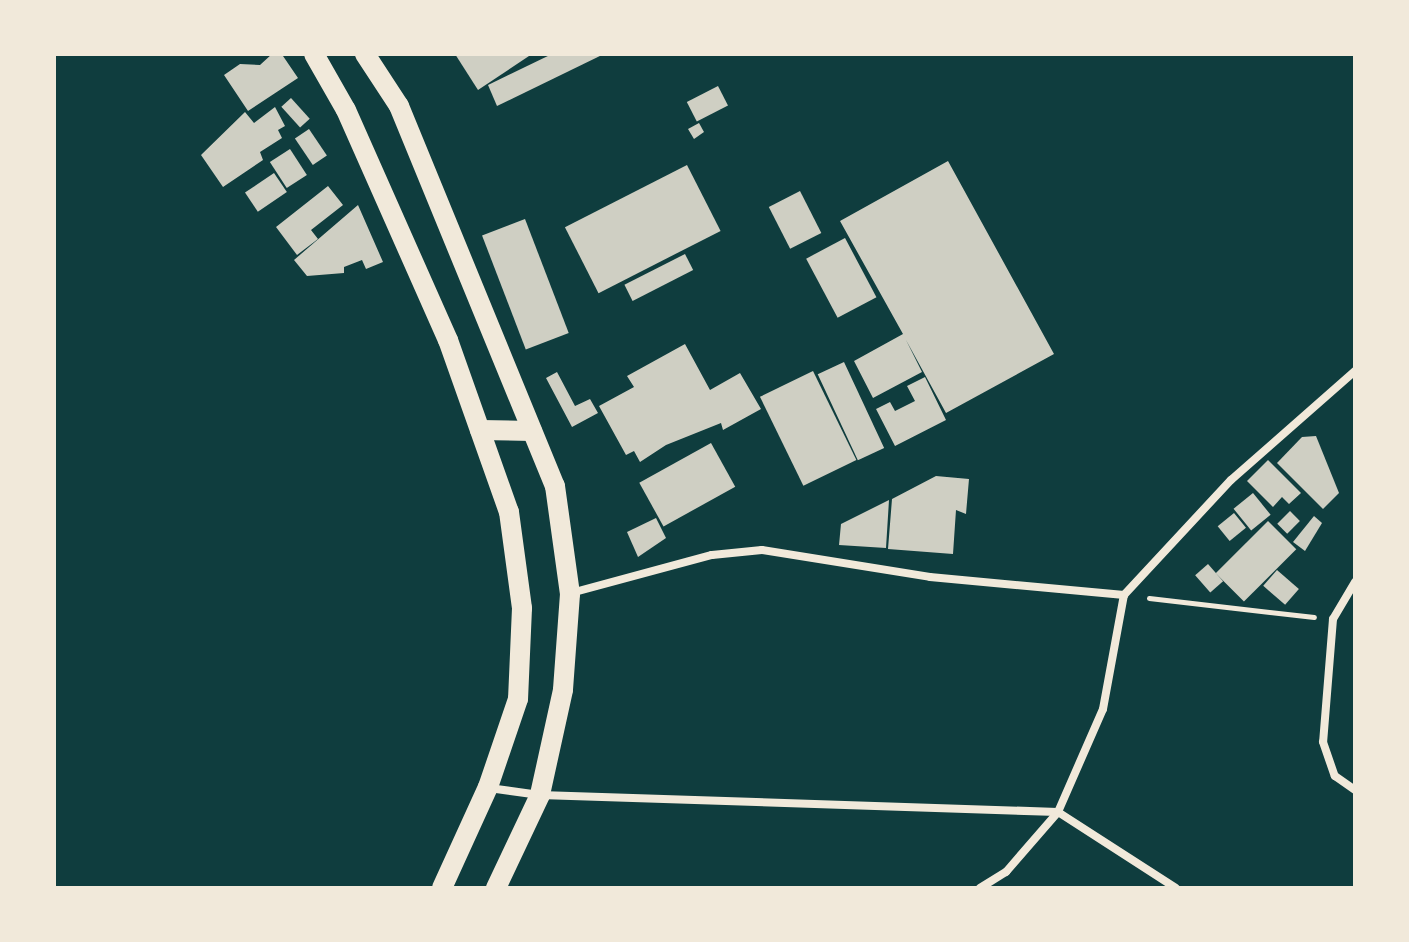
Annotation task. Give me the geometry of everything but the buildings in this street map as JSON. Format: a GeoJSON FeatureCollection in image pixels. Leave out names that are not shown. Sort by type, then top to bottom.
{"type":"FeatureCollection","features":[{"type":"Feature","properties":{"kind":"main road"},"geometry":{"type":"LineString","coordinates":[[314,54],[365,153],[448,340],[509,512],[522,608],[518,699],[488,787],[442,888]]}},
{"type":"Feature","properties":{"kind":"main road"},"geometry":{"type":"LineString","coordinates":[[365,54],[399,106],[555,486],[570,594],[563,690],[540,795],[496,888]]}},
{"type":"Feature","properties":{"kind":"main road"},"geometry":{"type":"LineString","coordinates":[[480,430],[532,431]]}},
{"type":"Feature","properties":{"kind":"street"},"geometry":{"type":"LineString","coordinates":[[980,888],[1006,872],[1058,812],[1103,709],[1124,595],[1231,480],[1355,371]]}},
{"type":"Feature","properties":{"kind":"street"},"geometry":{"type":"LineString","coordinates":[[570,594],[712,555],[762,550],[930,577],[1124,595]]}},
{"type":"Feature","properties":{"kind":"street"},"geometry":{"type":"LineString","coordinates":[[1355,582],[1333,619],[1323,742],[1335,776],[1355,790]]}},
{"type":"Feature","properties":{"kind":"street"},"geometry":{"type":"LineString","coordinates":[[488,787],[540,795],[1058,812],[1176,888]]}},
{"type":"Feature","properties":{"kind":"path"},"geometry":{"type":"LineString","coordinates":[[1124,595],[1333,619]]}}]}
